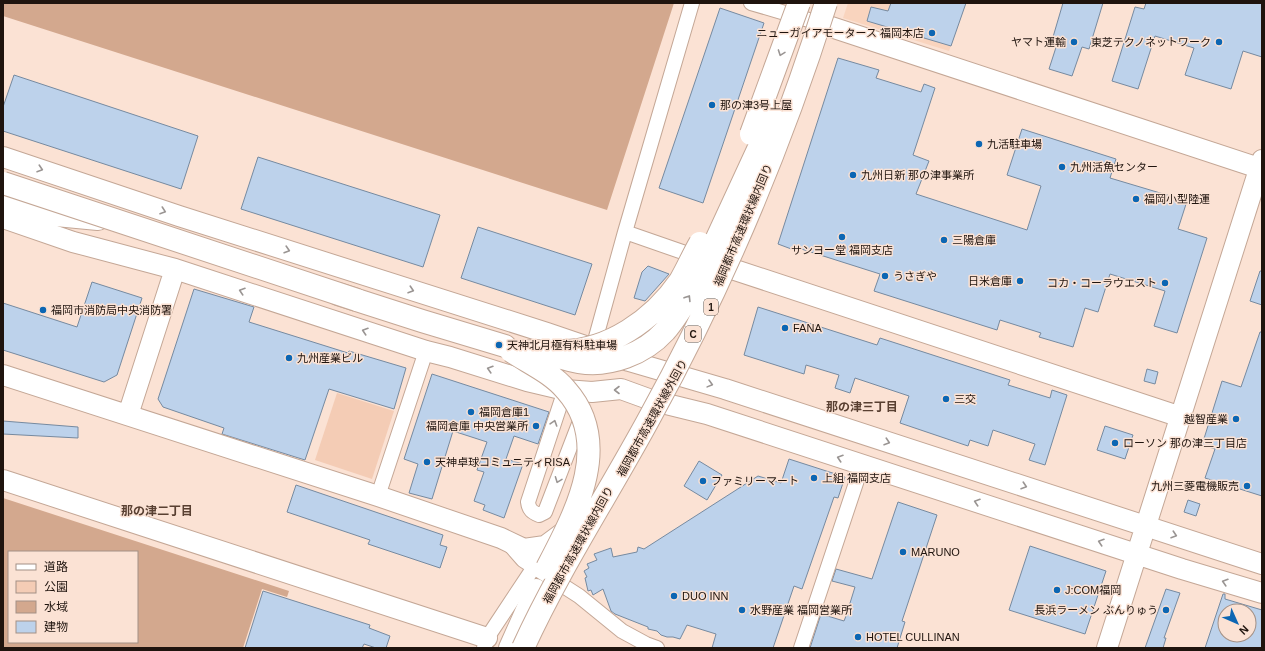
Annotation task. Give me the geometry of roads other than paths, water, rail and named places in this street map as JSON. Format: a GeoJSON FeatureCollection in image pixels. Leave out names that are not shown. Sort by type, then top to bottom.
{"type":"FeatureCollection","features":[{"type":"Feature","properties":{"kind":"highway"},"geometry":{"type":"LineString","coordinates":[[512,349],[533,347],[544,350],[568,351],[596,345],[615,338],[633,327],[666,299],[680,280],[704,236],[732,176],[757,119],[799,3]]}},
{"type":"Feature","properties":{"kind":"highway","name":"福岡都市高速環状線内回り"},"geometry":{"type":"LineString","coordinates":[[523,648],[564,567],[651,416],[714,293],[773,157],[801,81],[826,3]]}},
{"type":"Feature","properties":{"kind":"highway","name":"福岡都市高速環状線外回り"},"geometry":{"type":"LineString","coordinates":[[528,648],[568,566],[654,418],[691,348],[735,258],[778,160],[792,124],[832,3]]}},
{"type":"Feature","properties":{"kind":"highway"},"geometry":{"type":"LineString","coordinates":[[3,206],[56,215],[131,223],[414,319],[512,349],[537,351],[580,362],[605,362],[635,353],[654,342],[666,330],[694,288],[756,156],[818,13]]}},
{"type":"Feature","properties":{"kind":"highway"},"geometry":{"type":"LineString","coordinates":[[3,183],[152,233],[512,349],[540,369],[554,381],[571,400],[582,425],[586,457],[584,480],[581,490],[580,496],[579,502],[577,508],[574,513],[535,591],[510,648],[536,590],[554,554],[572,518],[574,513],[578,501],[580,496],[582,490],[587,473],[589,449],[589,440],[582,415],[566,389],[546,373],[540,369],[534,365],[522,358],[512,349]]}},
{"type":"Feature","properties":{"kind":"street"},"geometry":{"type":"LineString","coordinates":[[593,348],[625,232],[692,3]]}},
{"type":"Feature","properties":{"kind":"street"},"geometry":{"type":"LineString","coordinates":[[751,3],[818,13],[1261,166],[1107,648]]}},
{"type":"Feature","properties":{"kind":"street"},"geometry":{"type":"LineString","coordinates":[[3,480],[486,643],[534,567],[606,488],[644,412],[654,401],[672,374],[679,360],[715,310],[735,270],[818,13],[826,3]]}},
{"type":"Feature","properties":{"kind":"street"},"geometry":{"type":"LineString","coordinates":[[3,157],[179,216],[593,348],[629,361],[725,389],[1262,564]]}},
{"type":"Feature","properties":{"kind":"street"},"geometry":{"type":"LineString","coordinates":[[3,218],[73,242],[175,269],[426,351],[527,380],[565,390],[592,392],[621,389],[654,401],[707,414],[1137,554],[1262,593]]}},
{"type":"Feature","properties":{"kind":"street"},"geometry":{"type":"LineString","coordinates":[[625,232],[735,270],[1181,417]]}},
{"type":"Feature","properties":{"kind":"street"},"geometry":{"type":"LineString","coordinates":[[128,415],[175,269]]}},
{"type":"Feature","properties":{"kind":"street"},"geometry":{"type":"LineString","coordinates":[[378,496],[426,351]]}},
{"type":"Feature","properties":{"kind":"street"},"geometry":{"type":"LineString","coordinates":[[3,375],[378,496],[501,538],[524,549],[545,546],[568,529]]}},
{"type":"Feature","properties":{"kind":"street"},"geometry":{"type":"LineString","coordinates":[[565,390],[528,502],[529,509],[533,513],[539,515],[545,512],[592,392]]}},
{"type":"Feature","properties":{"kind":"street"},"geometry":{"type":"LineString","coordinates":[[801,648],[862,465]]}},
{"type":"Feature","properties":{"kind":"street"},"geometry":{"type":"LineString","coordinates":[[501,538],[513,547],[523,560],[579,596],[622,631],[646,644],[657,648]]}},
{"type":"Feature","properties":{"kind":"water"},"geometry":{"type":"Polygon","coordinates":[[[3,3],[674,3],[607,210],[3,16],[3,3]]]}},
{"type":"Feature","properties":{"kind":"water"},"geometry":{"type":"Polygon","coordinates":[[[3,498],[289,591],[287,597],[262,589],[243,648],[3,648],[3,498]]]}},
{"type":"Feature","properties":{"kind":"place","name":"ニューガイアモータース 福岡本店"},"geometry":{"type":"Point","coordinates":[932,33]}},
{"type":"Feature","properties":{"kind":"place","name":"ヤマト運輸"},"geometry":{"type":"Point","coordinates":[1074,42]}},
{"type":"Feature","properties":{"kind":"place","name":"東芝テクノネットワーク"},"geometry":{"type":"Point","coordinates":[1219,42]}},
{"type":"Feature","properties":{"kind":"place","name":"那の津3号上屋"},"geometry":{"type":"Point","coordinates":[712,105]}},
{"type":"Feature","properties":{"kind":"place","name":"九活駐車場"},"geometry":{"type":"Point","coordinates":[979,144]}},
{"type":"Feature","properties":{"kind":"place","name":"九州活魚センター"},"geometry":{"type":"Point","coordinates":[1062,167]}},
{"type":"Feature","properties":{"kind":"place","name":"九州日新 那の津事業所"},"geometry":{"type":"Point","coordinates":[853,175]}},
{"type":"Feature","properties":{"kind":"place","name":"福岡小型陸運"},"geometry":{"type":"Point","coordinates":[1136,199]}},
{"type":"Feature","properties":{"kind":"place","name":"サンヨー堂 福岡支店"},"geometry":{"type":"Point","coordinates":[842,237]}},
{"type":"Feature","properties":{"kind":"place","name":"三陽倉庫"},"geometry":{"type":"Point","coordinates":[944,240]}},
{"type":"Feature","properties":{"kind":"place","name":"うさぎや"},"geometry":{"type":"Point","coordinates":[885,276]}},
{"type":"Feature","properties":{"kind":"place","name":"日米倉庫"},"geometry":{"type":"Point","coordinates":[1020,281]}},
{"type":"Feature","properties":{"kind":"place","name":"コカ・コーラウエスト"},"geometry":{"type":"Point","coordinates":[1165,283]}},
{"type":"Feature","properties":{"kind":"place","name":"福岡市消防局中央消防署"},"geometry":{"type":"Point","coordinates":[43,310]}},
{"type":"Feature","properties":{"kind":"place","name":"FANA"},"geometry":{"type":"Point","coordinates":[785,328]}},
{"type":"Feature","properties":{"kind":"place","name":"天神北月極有料駐車場"},"geometry":{"type":"Point","coordinates":[499,345]}},
{"type":"Feature","properties":{"kind":"place","name":"九州産業ビル"},"geometry":{"type":"Point","coordinates":[289,358]}},
{"type":"Feature","properties":{"kind":"place","name":"三交"},"geometry":{"type":"Point","coordinates":[946,399]}},
{"type":"Feature","properties":{"kind":"place","name":"福岡倉庫1"},"geometry":{"type":"Point","coordinates":[471,412]}},
{"type":"Feature","properties":{"kind":"place","name":"越智産業"},"geometry":{"type":"Point","coordinates":[1236,419]}},
{"type":"Feature","properties":{"kind":"place","name":"福岡倉庫 中央営業所"},"geometry":{"type":"Point","coordinates":[536,426]}},
{"type":"Feature","properties":{"kind":"place","name":"ローソン 那の津三丁目店"},"geometry":{"type":"Point","coordinates":[1115,443]}},
{"type":"Feature","properties":{"kind":"place","name":"天神卓球コミュニティRISA"},"geometry":{"type":"Point","coordinates":[427,462]}},
{"type":"Feature","properties":{"kind":"place","name":"上組 福岡支店"},"geometry":{"type":"Point","coordinates":[814,478]}},
{"type":"Feature","properties":{"kind":"place","name":"ファミリーマート"},"geometry":{"type":"Point","coordinates":[703,481]}},
{"type":"Feature","properties":{"kind":"place","name":"九州三菱電機販売"},"geometry":{"type":"Point","coordinates":[1247,486]}},
{"type":"Feature","properties":{"kind":"place","name":"MARUNO"},"geometry":{"type":"Point","coordinates":[903,552]}},
{"type":"Feature","properties":{"kind":"place","name":"J:COM福岡"},"geometry":{"type":"Point","coordinates":[1057,590]}},
{"type":"Feature","properties":{"kind":"place","name":"DUO INN"},"geometry":{"type":"Point","coordinates":[674,596]}},
{"type":"Feature","properties":{"kind":"place","name":"水野産業 福岡営業所"},"geometry":{"type":"Point","coordinates":[742,610]}},
{"type":"Feature","properties":{"kind":"place","name":"長浜ラーメン ぶんりゅう"},"geometry":{"type":"Point","coordinates":[1166,610]}},
{"type":"Feature","properties":{"kind":"place","name":"HOTEL CULLINAN"},"geometry":{"type":"Point","coordinates":[858,637]}},
{"type":"Feature","properties":{"kind":"district","name":"那の津三丁目"},"geometry":{"type":"Point","coordinates":[862,407]}},
{"type":"Feature","properties":{"kind":"district","name":"那の津二丁目"},"geometry":{"type":"Point","coordinates":[157,511]}}]}
